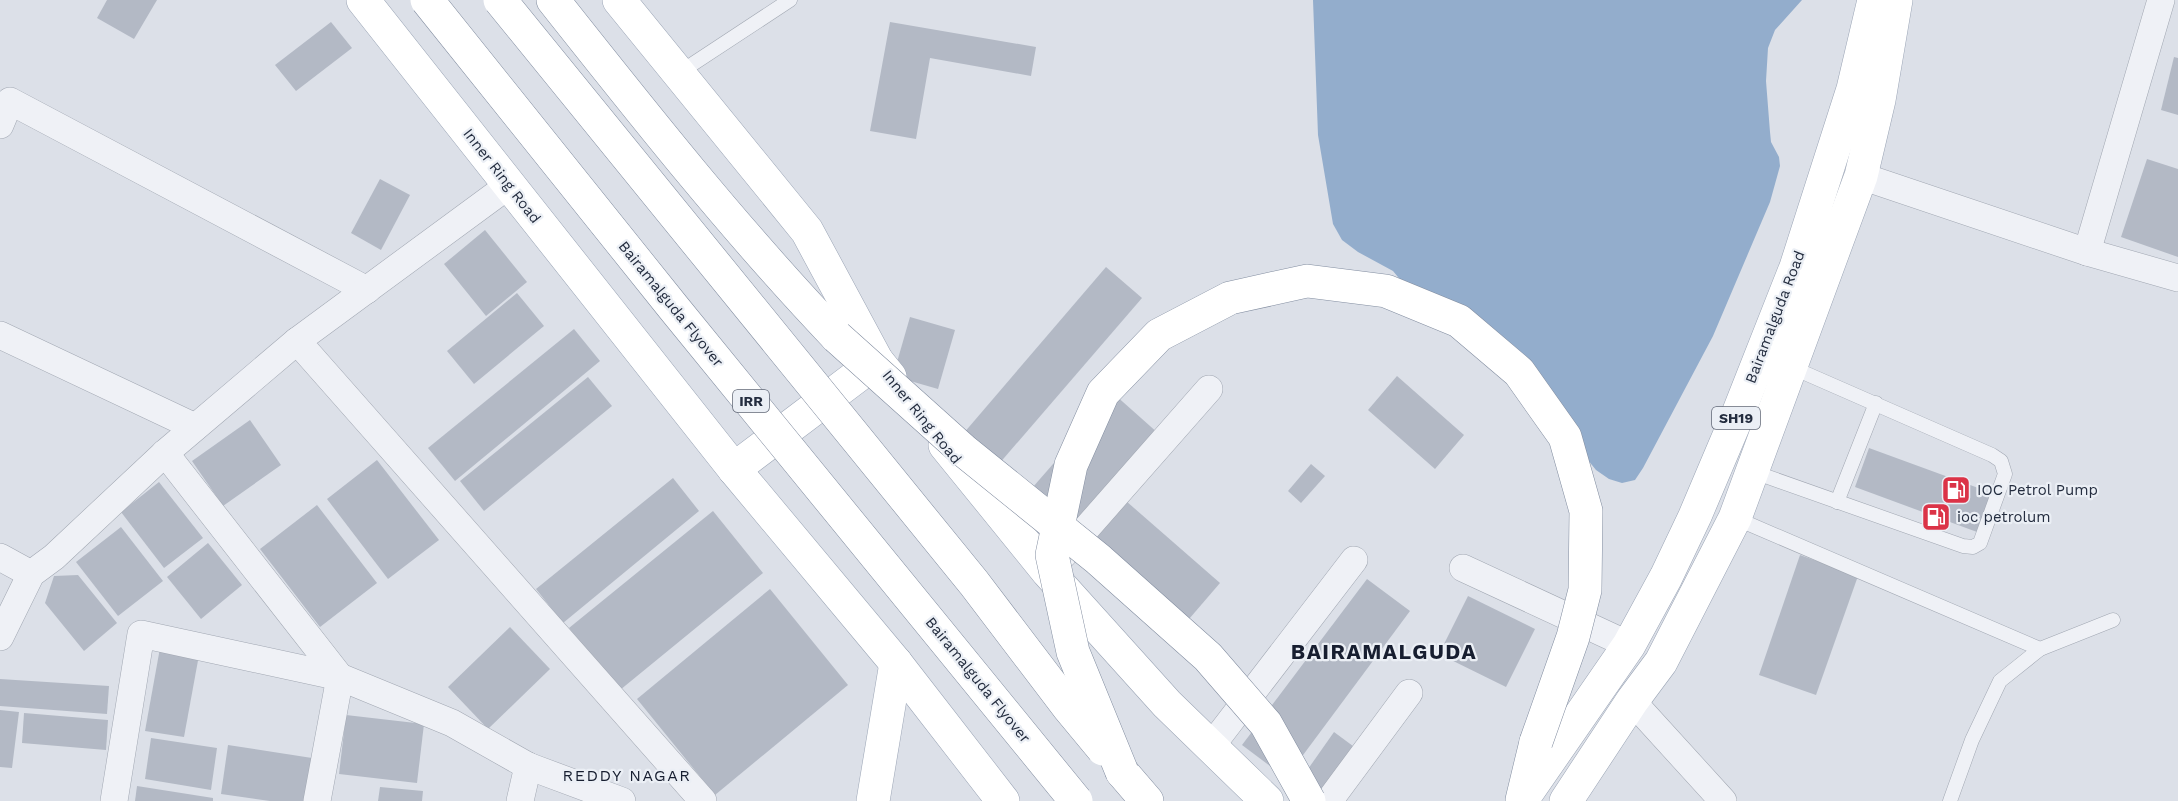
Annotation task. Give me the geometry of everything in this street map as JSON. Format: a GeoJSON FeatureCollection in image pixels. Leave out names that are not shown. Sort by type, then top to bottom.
{"type":"FeatureCollection","features":[{"type":"Feature","properties":{"kind":"main road","name":"Inner Ring Road"},"geometry":{"type":"LineString","coordinates":[[363,0],[734,469],[896,663],[1003,801]]}},
{"type":"Feature","properties":{"kind":"main road","name":"Bairamalguda Flyover"},"geometry":{"type":"LineString","coordinates":[[427,0],[673,307],[1076,801]]}},
{"type":"Feature","properties":{"kind":"main road"},"geometry":{"type":"LineString","coordinates":[[500,0],[960,564],[1069,708],[1147,801]]}},
{"type":"Feature","properties":{"kind":"main road"},"geometry":{"type":"LineString","coordinates":[[553,0],[663,140],[781,278],[837,337],[963,450],[1098,559],[1208,657],[1266,724],[1309,801]]}},
{"type":"Feature","properties":{"kind":"main road","name":"Inner Ring Road"},"geometry":{"type":"LineString","coordinates":[[619,0],[807,231],[877,361],[1048,572],[1167,704],[1268,801]]}},
{"type":"Feature","properties":{"kind":"main road","name":"Bairamalguda Road"},"geometry":{"type":"LineString","coordinates":[[1522,801],[1629,645],[1666,577],[1695,516],[1796,267],[1853,89],[1874,0]]}},
{"type":"Feature","properties":{"kind":"main road","name":"Bairamalguda Road"},"geometry":{"type":"LineString","coordinates":[[1566,801],[1632,701],[1661,662],[1735,518],[1861,176],[1879,100],[1896,0]]}},
{"type":"Feature","properties":{"kind":"main road"},"geometry":{"type":"LineString","coordinates":[[1122,772],[1073,652],[1052,555],[1071,465],[1103,393],[1159,335],[1230,298],[1307,281],[1386,291],[1460,321],[1519,372],[1565,437],[1586,511],[1585,590],[1573,637],[1536,742],[1522,801]]}},
{"type":"Feature","properties":{"kind":"main road"},"geometry":{"type":"LineString","coordinates":[[734,469],[877,361]]}},
{"type":"Feature","properties":{"kind":"main road"},"geometry":{"type":"LineString","coordinates":[[1753,373],[1787,377]]}},
{"type":"Feature","properties":{"kind":"main road"},"geometry":{"type":"LineString","coordinates":[[873,801],[896,663]]}},
{"type":"Feature","properties":{"kind":"street"},"geometry":{"type":"LineString","coordinates":[[2087,252],[2161,0]]}},
{"type":"Feature","properties":{"kind":"street"},"geometry":{"type":"LineString","coordinates":[[0,125],[5,97],[367,290]]}},
{"type":"Feature","properties":{"kind":"street"},"geometry":{"type":"LineString","coordinates":[[1861,176],[2087,252],[2178,278]]}},
{"type":"Feature","properties":{"kind":"street"},"geometry":{"type":"LineString","coordinates":[[0,637],[31,574],[54,557],[165,453],[297,341],[509,185]]}},
{"type":"Feature","properties":{"kind":"street"},"geometry":{"type":"LineString","coordinates":[[0,335],[195,428]]}},
{"type":"Feature","properties":{"kind":"street"},"geometry":{"type":"LineString","coordinates":[[297,341],[703,801]]}},
{"type":"Feature","properties":{"kind":"street"},"geometry":{"type":"LineString","coordinates":[[1048,572],[1209,389]]}},
{"type":"Feature","properties":{"kind":"street"},"geometry":{"type":"LineString","coordinates":[[165,453],[340,677],[317,801]]}},
{"type":"Feature","properties":{"kind":"street"},"geometry":{"type":"LineString","coordinates":[[0,557],[31,574]]}},
{"type":"Feature","properties":{"kind":"street"},"geometry":{"type":"LineString","coordinates":[[1212,746],[1354,560]]}},
{"type":"Feature","properties":{"kind":"street"},"geometry":{"type":"LineString","coordinates":[[1463,568],[1629,645]]}},
{"type":"Feature","properties":{"kind":"street"},"geometry":{"type":"LineString","coordinates":[[114,801],[141,634],[340,677],[452,723],[528,766],[622,801]]}},
{"type":"Feature","properties":{"kind":"street"},"geometry":{"type":"LineString","coordinates":[[1329,801],[1409,693]]}},
{"type":"Feature","properties":{"kind":"street"},"geometry":{"type":"LineString","coordinates":[[1632,701],[1723,801]]}},
{"type":"Feature","properties":{"kind":"street"},"geometry":{"type":"LineString","coordinates":[[520,801],[528,766]]}},
{"type":"Feature","properties":{"kind":"lane"},"geometry":{"type":"LineString","coordinates":[[679,73],[790,0]]}},
{"type":"Feature","properties":{"kind":"lane"},"geometry":{"type":"LineString","coordinates":[[1751,471],[1963,546],[1972,547],[1980,543],[2005,474],[2001,461],[1992,454],[1876,403],[1787,377]]}},
{"type":"Feature","properties":{"kind":"lane"},"geometry":{"type":"LineString","coordinates":[[1836,502],[1876,403]]}},
{"type":"Feature","properties":{"kind":"lane"},"geometry":{"type":"LineString","coordinates":[[1735,518],[2040,649]]}},
{"type":"Feature","properties":{"kind":"lane"},"geometry":{"type":"LineString","coordinates":[[1950,801],[1972,740],[2000,681],[2040,649],[2113,620]]}},
{"type":"Feature","properties":{"kind":"water"},"geometry":{"type":"Polygon","coordinates":[[[1313,0],[1802,0],[1775,30],[1768,48],[1766,81],[1771,142],[1779,157],[1780,166],[1770,202],[1713,336],[1635,480],[1622,483],[1609,479],[1596,470],[1554,418],[1436,323],[1393,271],[1358,252],[1342,240],[1333,224],[1318,135],[1313,0]]]}},
{"type":"Feature","properties":{"kind":"building"},"geometry":{"type":"Polygon","coordinates":[[[107,0],[157,0],[134,39],[97,18],[107,0]]]}},
{"type":"Feature","properties":{"kind":"building"},"geometry":{"type":"Polygon","coordinates":[[[331,22],[352,48],[296,91],[275,65],[331,22]]]}},
{"type":"Feature","properties":{"kind":"building"},"geometry":{"type":"Polygon","coordinates":[[[890,22],[1036,47],[1031,76],[930,58],[916,139],[870,131],[890,22]]]}},
{"type":"Feature","properties":{"kind":"building"},"geometry":{"type":"Polygon","coordinates":[[[2174,57],[2178,58],[2178,115],[2161,110],[2174,57]]]}},
{"type":"Feature","properties":{"kind":"building"},"geometry":{"type":"Polygon","coordinates":[[[2147,159],[2178,169],[2178,257],[2121,237],[2147,159]]]}},
{"type":"Feature","properties":{"kind":"building"},"geometry":{"type":"Polygon","coordinates":[[[380,179],[410,195],[381,250],[351,233],[380,179]]]}},
{"type":"Feature","properties":{"kind":"building"},"geometry":{"type":"Polygon","coordinates":[[[485,230],[527,282],[486,316],[444,264],[485,230]]]}},
{"type":"Feature","properties":{"kind":"building"},"geometry":{"type":"Polygon","coordinates":[[[1106,267],[1142,298],[992,472],[957,441],[1106,267]]]}},
{"type":"Feature","properties":{"kind":"building"},"geometry":{"type":"Polygon","coordinates":[[[517,293],[544,326],[474,384],[447,351],[517,293]]]}},
{"type":"Feature","properties":{"kind":"building"},"geometry":{"type":"Polygon","coordinates":[[[910,317],[955,330],[938,389],[893,376],[910,317]]]}},
{"type":"Feature","properties":{"kind":"building"},"geometry":{"type":"Polygon","coordinates":[[[574,329],[600,361],[455,481],[428,448],[574,329]]]}},
{"type":"Feature","properties":{"kind":"building"},"geometry":{"type":"Polygon","coordinates":[[[1397,376],[1464,435],[1435,469],[1368,410],[1397,376]]]}},
{"type":"Feature","properties":{"kind":"building"},"geometry":{"type":"Polygon","coordinates":[[[588,377],[612,406],[484,511],[460,481],[588,377]]]}},
{"type":"Feature","properties":{"kind":"building"},"geometry":{"type":"Polygon","coordinates":[[[1114,394],[1159,434],[1059,550],[1013,510],[1114,394]]]}},
{"type":"Feature","properties":{"kind":"building"},"geometry":{"type":"Polygon","coordinates":[[[250,420],[281,465],[223,506],[192,461],[250,420]]]}},
{"type":"Feature","properties":{"kind":"building"},"geometry":{"type":"Polygon","coordinates":[[[1869,448],[1992,493],[1977,532],[1855,487],[1869,448]]]}},
{"type":"Feature","properties":{"kind":"building"},"geometry":{"type":"Polygon","coordinates":[[[377,460],[439,540],[388,579],[327,499],[377,460]]]}},
{"type":"Feature","properties":{"kind":"building"},"geometry":{"type":"Polygon","coordinates":[[[1311,464],[1325,476],[1301,503],[1288,491],[1311,464]]]}},
{"type":"Feature","properties":{"kind":"building"},"geometry":{"type":"Polygon","coordinates":[[[673,478],[699,511],[563,623],[536,589],[673,478]]]}},
{"type":"Feature","properties":{"kind":"building"},"geometry":{"type":"Polygon","coordinates":[[[159,482],[203,538],[164,568],[121,512],[159,482]]]}},
{"type":"Feature","properties":{"kind":"building"},"geometry":{"type":"Polygon","coordinates":[[[1126,501],[1220,583],[1171,640],[1077,558],[1126,501]]]}},
{"type":"Feature","properties":{"kind":"building"},"geometry":{"type":"Polygon","coordinates":[[[317,505],[377,583],[320,627],[260,549],[317,505]]]}},
{"type":"Feature","properties":{"kind":"building"},"geometry":{"type":"Polygon","coordinates":[[[713,511],[763,573],[620,690],[569,628],[713,511]]]}},
{"type":"Feature","properties":{"kind":"building"},"geometry":{"type":"Polygon","coordinates":[[[121,527],[163,581],[118,616],[76,562],[121,527]]]}},
{"type":"Feature","properties":{"kind":"building"},"geometry":{"type":"Polygon","coordinates":[[[208,543],[242,585],[201,619],[167,577],[208,543]]]}},
{"type":"Feature","properties":{"kind":"building"},"geometry":{"type":"Polygon","coordinates":[[[1800,555],[1858,576],[1816,695],[1759,675],[1800,555]]]}},
{"type":"Feature","properties":{"kind":"building"},"geometry":{"type":"Polygon","coordinates":[[[78,575],[117,623],[84,651],[45,603],[54,576],[78,575]]]}},
{"type":"Feature","properties":{"kind":"building"},"geometry":{"type":"Polygon","coordinates":[[[1367,579],[1410,611],[1286,778],[1242,745],[1367,579]]]}},
{"type":"Feature","properties":{"kind":"building"},"geometry":{"type":"Polygon","coordinates":[[[770,589],[848,685],[715,795],[637,699],[770,589]]]}},
{"type":"Feature","properties":{"kind":"building"},"geometry":{"type":"Polygon","coordinates":[[[1468,596],[1535,629],[1506,687],[1439,654],[1468,596]]]}},
{"type":"Feature","properties":{"kind":"building"},"geometry":{"type":"Polygon","coordinates":[[[510,627],[550,669],[488,729],[448,687],[510,627]]]}},
{"type":"Feature","properties":{"kind":"building"},"geometry":{"type":"Polygon","coordinates":[[[160,648],[199,655],[184,737],[145,731],[160,648]]]}},
{"type":"Feature","properties":{"kind":"building"},"geometry":{"type":"Polygon","coordinates":[[[0,679],[109,686],[107,714],[0,706],[0,679]]]}},
{"type":"Feature","properties":{"kind":"building"},"geometry":{"type":"Polygon","coordinates":[[[0,710],[19,712],[12,768],[0,767],[0,710]]]}},
{"type":"Feature","properties":{"kind":"building"},"geometry":{"type":"Polygon","coordinates":[[[24,713],[108,720],[106,750],[22,743],[24,713]]]}},
{"type":"Feature","properties":{"kind":"building"},"geometry":{"type":"Polygon","coordinates":[[[346,715],[424,724],[417,783],[339,774],[346,715]]]}},
{"type":"Feature","properties":{"kind":"building"},"geometry":{"type":"Polygon","coordinates":[[[1334,732],[1357,749],[1324,796],[1301,779],[1334,732]]]}},
{"type":"Feature","properties":{"kind":"building"},"geometry":{"type":"Polygon","coordinates":[[[151,738],[217,748],[211,790],[145,779],[151,738]]]}},
{"type":"Feature","properties":{"kind":"building"},"geometry":{"type":"Polygon","coordinates":[[[228,745],[312,758],[305,801],[270,801],[221,794],[228,745]]]}},
{"type":"Feature","properties":{"kind":"building"},"geometry":{"type":"Polygon","coordinates":[[[137,786],[213,798],[213,801],[135,801],[137,786]]]}},
{"type":"Feature","properties":{"kind":"building"},"geometry":{"type":"Polygon","coordinates":[[[380,787],[423,791],[422,801],[378,801],[380,787]]]}},
{"type":"Feature","properties":{"kind":"place","name":"IOC Petrol Pump"},"geometry":{"type":"Point","coordinates":[1956,490]}},
{"type":"Feature","properties":{"kind":"place","name":"ioc petrolum"},"geometry":{"type":"Point","coordinates":[1936,517]}},
{"type":"Feature","properties":{"kind":"district","name":"BAIRAMALGUDA"},"geometry":{"type":"Point","coordinates":[1384,651]}},
{"type":"Feature","properties":{"kind":"district","name":"REDDY NAGAR"},"geometry":{"type":"Point","coordinates":[627,775]}}]}
